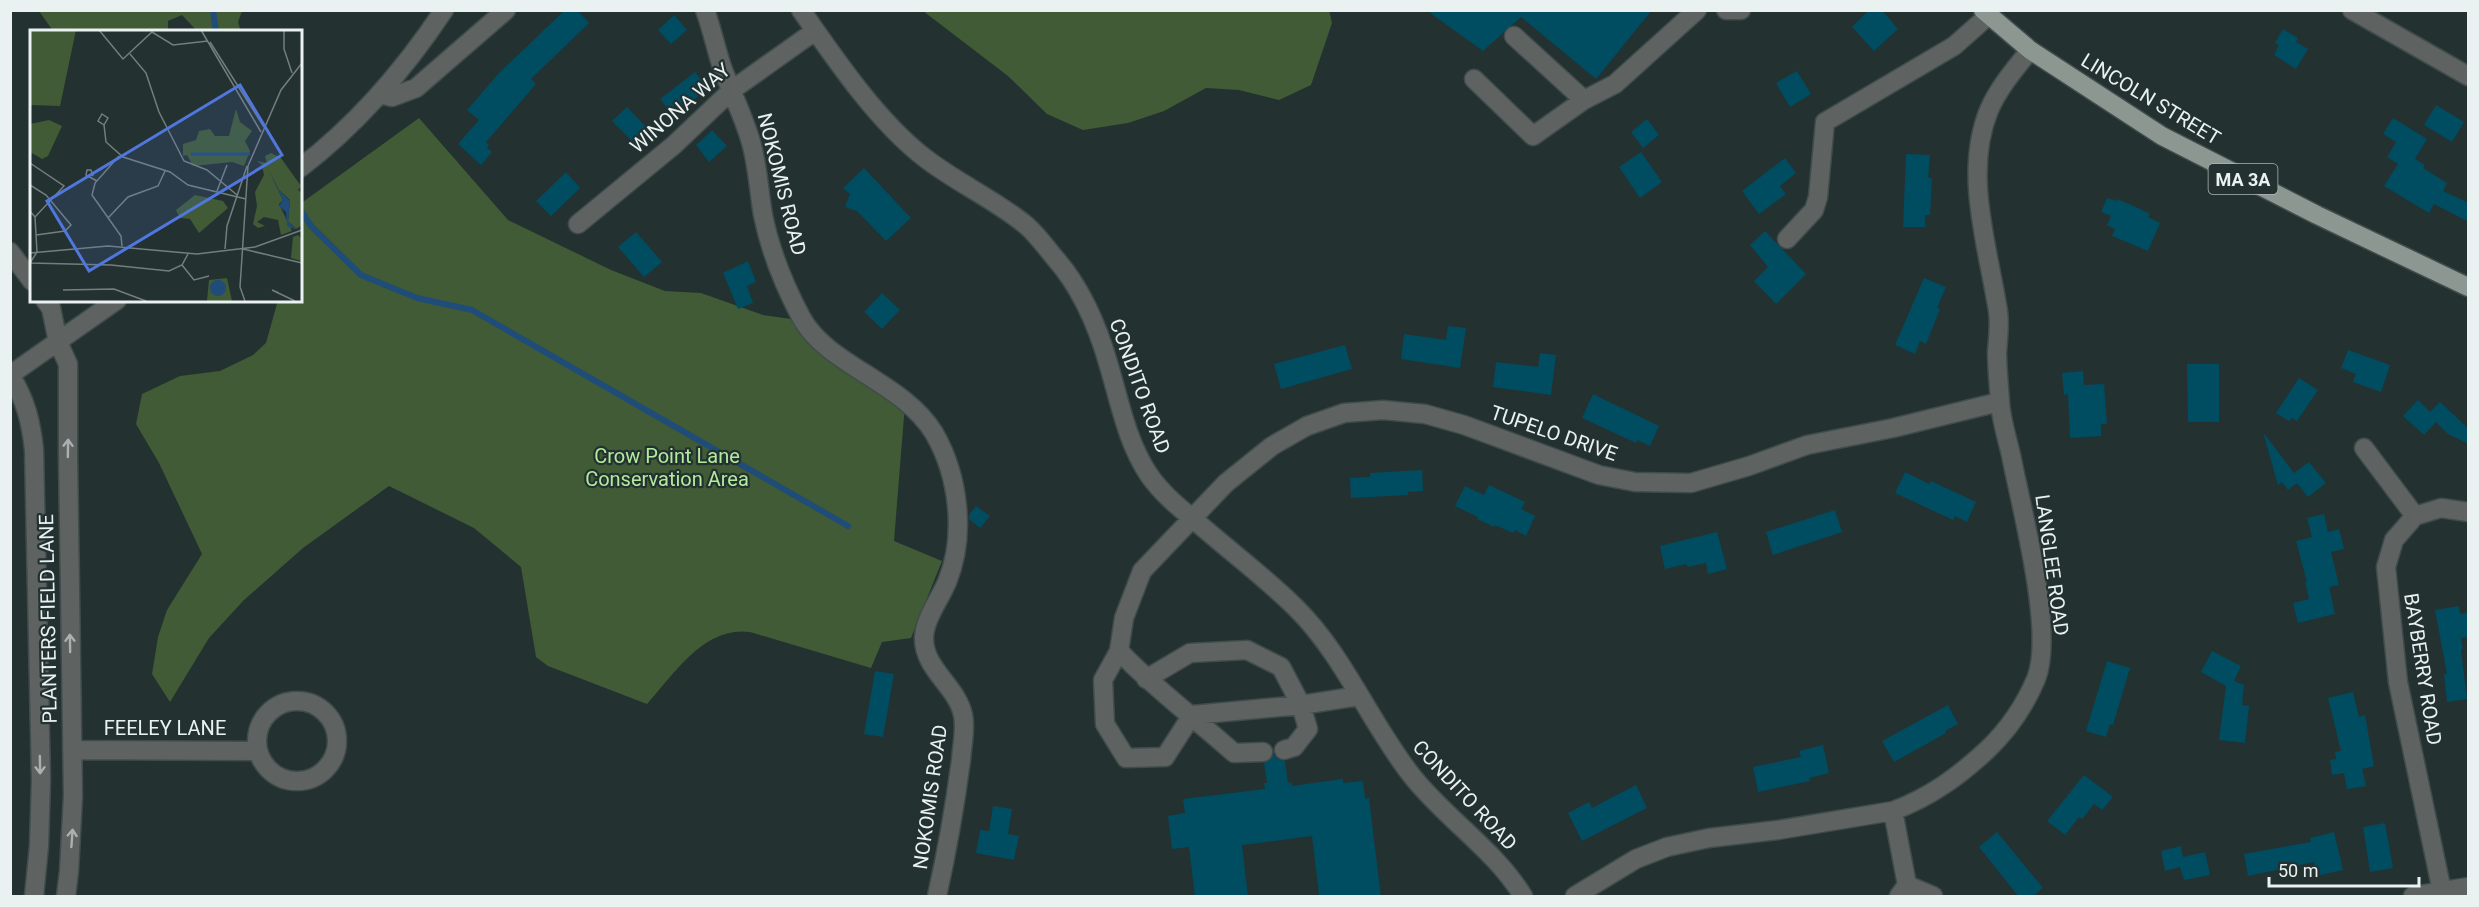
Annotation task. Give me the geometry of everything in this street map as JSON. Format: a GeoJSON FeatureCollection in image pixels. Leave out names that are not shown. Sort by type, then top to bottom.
{"type":"FeatureCollection","features":[{"type":"Feature","properties":{"kind":"main road","name":"LINCOLN STREET"},"geometry":{"type":"LineString","coordinates":[[1986,13],[2030,50],[2162,136],[2317,215],[2469,286]]}},
{"type":"Feature","properties":{"kind":"street"},"geometry":{"type":"LineString","coordinates":[[302,166],[381,94],[403,68],[444,10]]}},
{"type":"Feature","properties":{"kind":"street"},"geometry":{"type":"LineString","coordinates":[[381,94],[392,97],[416,88],[506,10]]}},
{"type":"Feature","properties":{"kind":"street","name":"NOKOMIS ROAD"},"geometry":{"type":"LineString","coordinates":[[705,10],[752,145],[769,238],[788,290],[802,319],[824,344],[905,400],[922,418],[938,441],[955,486],[956,543],[952,566],[928,622],[924,638],[931,663],[956,698],[964,717],[959,780],[937,897]]}},
{"type":"Feature","properties":{"kind":"street","name":"CONDITO ROAD"},"geometry":{"type":"LineString","coordinates":[[801,10],[894,130],[925,158],[1027,226],[1057,260],[1086,303],[1108,362],[1121,412],[1134,448],[1150,476],[1175,505],[1297,609],[1323,639],[1385,740],[1415,780],[1483,846],[1516,884],[1523,897]]}},
{"type":"Feature","properties":{"kind":"street"},"geometry":{"type":"LineString","coordinates":[[1474,79],[1533,136],[1584,100],[1615,84],[1697,10]]}},
{"type":"Feature","properties":{"kind":"street"},"geometry":{"type":"LineString","coordinates":[[1726,10],[1741,10]]}},
{"type":"Feature","properties":{"kind":"street"},"geometry":{"type":"LineString","coordinates":[[2352,10],[2469,76]]}},
{"type":"Feature","properties":{"kind":"street"},"geometry":{"type":"LineString","coordinates":[[1787,239],[1814,210],[1818,197],[1825,122],[1954,45],[1986,13]]}},
{"type":"Feature","properties":{"kind":"street","name":"WINONA WAY"},"geometry":{"type":"LineString","coordinates":[[578,224],[674,145],[732,90],[768,62],[815,31]]}},
{"type":"Feature","properties":{"kind":"street"},"geometry":{"type":"LineString","coordinates":[[1514,36],[1584,100]]}},
{"type":"Feature","properties":{"kind":"street","name":"LANGLEE ROAD"},"geometry":{"type":"LineString","coordinates":[[1575,897],[1636,859],[1667,848],[1709,838],[1778,830],[1893,811],[1927,797],[1948,784],[2001,737],[2020,710],[2037,678],[2043,639],[2034,575],[2000,402],[1998,315],[1980,213],[1978,157],[1989,111],[2004,81],[2030,50]]}},
{"type":"Feature","properties":{"kind":"street"},"geometry":{"type":"LineString","coordinates":[[10,252],[30,278]]}},
{"type":"Feature","properties":{"kind":"street","name":"PLANTERS FIELD LANE"},"geometry":{"type":"LineString","coordinates":[[46,302],[51,308],[58,342],[65,352],[68,364],[73,827],[66,897]]}},
{"type":"Feature","properties":{"kind":"street"},"geometry":{"type":"LineString","coordinates":[[10,375],[114,302]]}},
{"type":"Feature","properties":{"kind":"street","name":"PLANTERS FIELD LANE"},"geometry":{"type":"LineString","coordinates":[[10,375],[29,412],[34,450],[41,780],[39,846],[34,897]]}},
{"type":"Feature","properties":{"kind":"street","name":"TUPELO DRIVE"},"geometry":{"type":"LineString","coordinates":[[1119,651],[1124,618],[1142,571],[1226,483],[1272,446],[1307,426],[1344,413],[1383,410],[1425,414],[1464,425],[1599,475],[1635,482],[1691,483],[1808,445],[1893,428],[2000,402]]}},
{"type":"Feature","properties":{"kind":"street"},"geometry":{"type":"LineString","coordinates":[[2364,447],[2415,516],[2441,508],[2469,512]]}},
{"type":"Feature","properties":{"kind":"street","name":"BAYBERRY ROAD"},"geometry":{"type":"LineString","coordinates":[[2415,516],[2394,540],[2386,567],[2398,682],[2443,894]]}},
{"type":"Feature","properties":{"kind":"street"},"geometry":{"type":"LineString","coordinates":[[1146,679],[1190,653],[1246,650],[1281,667],[1301,705],[1308,729],[1294,747],[1284,750]]}},
{"type":"Feature","properties":{"kind":"street"},"geometry":{"type":"LineString","coordinates":[[1192,716],[1165,757],[1125,758],[1105,724],[1102,680],[1119,651],[1146,679],[1192,716],[1234,753],[1263,752]]}},
{"type":"Feature","properties":{"kind":"street"},"geometry":{"type":"LineString","coordinates":[[1192,716],[1301,705],[1359,696]]}},
{"type":"Feature","properties":{"kind":"street"},"geometry":{"type":"LineString","coordinates":[[292,700],[313,704],[330,717],[336,729],[338,743],[335,755],[329,766],[310,779],[298,782],[273,774],[263,764],[257,751],[256,737],[260,724],[268,712],[279,704],[292,700]]}},
{"type":"Feature","properties":{"kind":"street","name":"FEELEY LANE"},"geometry":{"type":"LineString","coordinates":[[72,750],[257,751]]}},
{"type":"Feature","properties":{"kind":"street"},"geometry":{"type":"LineString","coordinates":[[1893,811],[1903,891],[1933,897]]}},
{"type":"Feature","properties":{"kind":"street"},"geometry":{"type":"LineString","coordinates":[[2413,897],[2443,894],[2469,887]]}},
{"type":"Feature","properties":{"kind":"green space"},"geometry":{"type":"Polygon","coordinates":[[[1329,10],[1332,23],[1311,85],[1279,100],[1239,90],[1206,88],[1164,111],[1128,123],[1083,130],[1047,114],[1008,76],[923,11],[1329,10]]]}},
{"type":"Feature","properties":{"kind":"green space"},"geometry":{"type":"Polygon","coordinates":[[[39,11],[242,11],[238,22],[240,30],[196,30],[182,15],[168,21],[168,30],[52,30],[39,11]]]}},
{"type":"Feature","properties":{"kind":"green space","name":"Crow Point Lane Conservation Area"},"geometry":{"type":"Polygon","coordinates":[[[419,118],[508,220],[611,270],[665,291],[701,293],[763,315],[791,319],[905,404],[894,541],[942,561],[911,638],[882,642],[871,668],[750,632],[733,632],[718,636],[691,654],[647,704],[548,666],[536,657],[521,567],[474,528],[389,486],[303,548],[244,600],[209,638],[170,702],[152,674],[158,637],[167,610],[202,554],[159,463],[136,424],[142,394],[180,376],[220,371],[253,355],[266,343],[277,302],[302,302],[302,203],[419,118]]]}},
{"type":"Feature","properties":{"kind":"building"},"geometry":{"type":"Polygon","coordinates":[[[565,10],[577,10],[589,23],[531,79],[536,84],[486,142],[489,145],[487,148],[492,152],[481,165],[458,144],[479,120],[467,110],[499,73],[565,10]]]}},
{"type":"Feature","properties":{"kind":"building"},"geometry":{"type":"Polygon","coordinates":[[[1426,10],[1652,10],[1596,79],[1521,17],[1483,51],[1426,10]]]}},
{"type":"Feature","properties":{"kind":"building"},"geometry":{"type":"Polygon","coordinates":[[[1869,10],[1882,10],[1898,29],[1874,51],[1852,27],[1869,10]]]}},
{"type":"Feature","properties":{"kind":"building"},"geometry":{"type":"Polygon","coordinates":[[[674,15],[687,30],[671,44],[658,30],[674,15]]]}},
{"type":"Feature","properties":{"kind":"building"},"geometry":{"type":"Polygon","coordinates":[[[2283,29],[2298,38],[2296,42],[2308,49],[2296,69],[2274,55],[2279,45],[2275,43],[2283,29]]]}},
{"type":"Feature","properties":{"kind":"building"},"geometry":{"type":"Polygon","coordinates":[[[1797,71],[1811,94],[1790,107],[1776,83],[1797,71]]]}},
{"type":"Feature","properties":{"kind":"building"},"geometry":{"type":"Polygon","coordinates":[[[695,72],[708,89],[673,115],[660,99],[695,72]]]}},
{"type":"Feature","properties":{"kind":"building"},"geometry":{"type":"Polygon","coordinates":[[[2436,105],[2464,122],[2452,142],[2424,125],[2436,105]]]}},
{"type":"Feature","properties":{"kind":"building"},"geometry":{"type":"Polygon","coordinates":[[[627,107],[650,131],[636,145],[612,121],[627,107]]]}},
{"type":"Feature","properties":{"kind":"building"},"geometry":{"type":"Polygon","coordinates":[[[2393,118],[2427,139],[2415,159],[2425,165],[2423,168],[2447,183],[2443,191],[2469,203],[2469,222],[2434,204],[2429,213],[2384,186],[2398,164],[2387,157],[2396,142],[2383,134],[2393,118]]]}},
{"type":"Feature","properties":{"kind":"building"},"geometry":{"type":"Polygon","coordinates":[[[1647,119],[1659,135],[1643,148],[1631,132],[1647,119]]]}},
{"type":"Feature","properties":{"kind":"building"},"geometry":{"type":"Polygon","coordinates":[[[712,130],[727,146],[709,162],[696,145],[712,130]]]}},
{"type":"Feature","properties":{"kind":"building"},"geometry":{"type":"Polygon","coordinates":[[[1641,152],[1662,182],[1640,198],[1619,167],[1641,152]]]}},
{"type":"Feature","properties":{"kind":"building"},"geometry":{"type":"Polygon","coordinates":[[[1906,154],[1930,155],[1928,178],[1932,178],[1930,215],[1925,215],[1925,227],[1903,227],[1906,154]]]}},
{"type":"Feature","properties":{"kind":"building"},"geometry":{"type":"Polygon","coordinates":[[[1785,158],[1796,173],[1780,186],[1786,194],[1759,214],[1742,191],[1785,158]]]}},
{"type":"Feature","properties":{"kind":"building"},"geometry":{"type":"Polygon","coordinates":[[[864,168],[911,218],[886,241],[857,211],[845,207],[850,194],[843,188],[864,168]]]}},
{"type":"Feature","properties":{"kind":"building"},"geometry":{"type":"Polygon","coordinates":[[[566,172],[580,188],[551,216],[536,201],[566,172]]]}},
{"type":"Feature","properties":{"kind":"building"},"geometry":{"type":"Polygon","coordinates":[[[2107,198],[2116,201],[2117,199],[2136,207],[2150,214],[2148,217],[2160,223],[2148,251],[2112,236],[2115,229],[2107,225],[2111,216],[2101,212],[2107,198]]]}},
{"type":"Feature","properties":{"kind":"building"},"geometry":{"type":"Polygon","coordinates":[[[1765,231],[1806,274],[1776,304],[1754,281],[1768,267],[1750,245],[1765,231]]]}},
{"type":"Feature","properties":{"kind":"building"},"geometry":{"type":"Polygon","coordinates":[[[636,232],[662,262],[644,277],[618,247],[636,232]]]}},
{"type":"Feature","properties":{"kind":"building"},"geometry":{"type":"Polygon","coordinates":[[[748,261],[756,282],[747,286],[753,303],[738,309],[723,273],[748,261]]]}},
{"type":"Feature","properties":{"kind":"building"},"geometry":{"type":"Polygon","coordinates":[[[1924,278],[1946,287],[1926,344],[1920,341],[1915,354],[1895,345],[1924,278]]]}},
{"type":"Feature","properties":{"kind":"building"},"geometry":{"type":"Polygon","coordinates":[[[882,293],[900,310],[882,329],[864,312],[882,293]]]}},
{"type":"Feature","properties":{"kind":"building"},"geometry":{"type":"Polygon","coordinates":[[[1448,326],[1466,328],[1460,368],[1401,359],[1404,334],[1446,340],[1448,326]]]}},
{"type":"Feature","properties":{"kind":"building"},"geometry":{"type":"Polygon","coordinates":[[[1345,345],[1352,369],[1281,389],[1274,364],[1345,345]]]}},
{"type":"Feature","properties":{"kind":"building"},"geometry":{"type":"Polygon","coordinates":[[[2348,350],[2390,365],[2381,392],[2353,382],[2356,374],[2341,368],[2348,350]]]}},
{"type":"Feature","properties":{"kind":"building"},"geometry":{"type":"Polygon","coordinates":[[[1540,353],[1556,355],[1551,395],[1493,387],[1496,362],[1538,367],[1540,353]]]}},
{"type":"Feature","properties":{"kind":"building"},"geometry":{"type":"Polygon","coordinates":[[[2187,364],[2219,364],[2219,422],[2188,422],[2187,364]]]}},
{"type":"Feature","properties":{"kind":"building"},"geometry":{"type":"Polygon","coordinates":[[[2083,371],[2084,385],[2104,384],[2107,424],[2101,424],[2101,436],[2070,438],[2068,394],[2064,395],[2062,373],[2083,371]]]}},
{"type":"Feature","properties":{"kind":"building"},"geometry":{"type":"Polygon","coordinates":[[[2299,378],[2318,390],[2297,421],[2292,418],[2289,421],[2276,413],[2299,378]]]}},
{"type":"Feature","properties":{"kind":"building"},"geometry":{"type":"Polygon","coordinates":[[[1593,394],[1659,426],[1650,446],[1638,440],[1636,443],[1582,418],[1593,394]]]}},
{"type":"Feature","properties":{"kind":"building"},"geometry":{"type":"Polygon","coordinates":[[[2418,400],[2430,412],[2440,402],[2469,429],[2469,444],[2448,434],[2436,422],[2424,435],[2403,416],[2418,400]]]}},
{"type":"Feature","properties":{"kind":"building"},"geometry":{"type":"Polygon","coordinates":[[[2263,432],[2294,473],[2309,462],[2326,483],[2308,497],[2297,483],[2288,490],[2282,482],[2278,485],[2263,432]]]}},
{"type":"Feature","properties":{"kind":"building"},"geometry":{"type":"Polygon","coordinates":[[[1422,470],[1423,491],[1408,492],[1408,495],[1351,498],[1350,478],[1370,477],[1370,473],[1422,470]]]}},
{"type":"Feature","properties":{"kind":"building"},"geometry":{"type":"Polygon","coordinates":[[[1905,472],[1929,484],[1931,481],[1976,502],[1967,522],[1955,516],[1953,520],[1895,493],[1905,472]]]}},
{"type":"Feature","properties":{"kind":"building"},"geometry":{"type":"Polygon","coordinates":[[[1489,485],[1525,502],[1521,509],[1535,516],[1526,536],[1515,530],[1513,533],[1495,525],[1494,527],[1455,506],[1465,486],[1484,495],[1489,485]]]}},
{"type":"Feature","properties":{"kind":"building"},"geometry":{"type":"Polygon","coordinates":[[[976,506],[990,516],[980,528],[969,519],[969,515],[976,506]]]}},
{"type":"Feature","properties":{"kind":"building"},"geometry":{"type":"Polygon","coordinates":[[[1835,510],[1842,532],[1773,555],[1766,532],[1835,510]]]}},
{"type":"Feature","properties":{"kind":"building"},"geometry":{"type":"Polygon","coordinates":[[[2324,514],[2328,532],[2339,529],[2344,549],[2331,552],[2339,585],[2329,587],[2335,614],[2298,623],[2293,603],[2309,599],[2296,541],[2312,537],[2307,518],[2324,514]]]}},
{"type":"Feature","properties":{"kind":"building"},"geometry":{"type":"Polygon","coordinates":[[[1717,532],[1727,569],[1708,574],[1706,563],[1688,567],[1686,564],[1665,569],[1660,546],[1717,532]]]}},
{"type":"Feature","properties":{"kind":"building"},"geometry":{"type":"Polygon","coordinates":[[[2459,606],[2460,614],[2469,612],[2469,637],[2461,638],[2467,699],[2447,702],[2444,674],[2447,674],[2435,610],[2459,606]]]}},
{"type":"Feature","properties":{"kind":"building"},"geometry":{"type":"Polygon","coordinates":[[[2212,651],[2241,666],[2234,681],[2244,685],[2242,705],[2249,706],[2245,743],[2219,740],[2226,686],[2201,672],[2212,651]]]}},
{"type":"Feature","properties":{"kind":"building"},"geometry":{"type":"Polygon","coordinates":[[[2107,661],[2130,668],[2113,725],[2110,724],[2106,737],[2086,731],[2107,661]]]}},
{"type":"Feature","properties":{"kind":"building"},"geometry":{"type":"Polygon","coordinates":[[[875,671],[894,674],[883,737],[864,734],[875,671]]]}},
{"type":"Feature","properties":{"kind":"building"},"geometry":{"type":"Polygon","coordinates":[[[2353,692],[2359,717],[2365,715],[2374,766],[2362,769],[2366,786],[2347,789],[2344,773],[2332,775],[2330,760],[2336,759],[2335,752],[2341,751],[2328,698],[2353,692]]]}},
{"type":"Feature","properties":{"kind":"building"},"geometry":{"type":"Polygon","coordinates":[[[1948,705],[1958,724],[1894,762],[1882,741],[1948,705]]]}},
{"type":"Feature","properties":{"kind":"building"},"geometry":{"type":"Polygon","coordinates":[[[1823,745],[1829,773],[1809,778],[1810,781],[1758,792],[1753,767],[1801,757],[1799,751],[1823,745]]]}},
{"type":"Feature","properties":{"kind":"building"},"geometry":{"type":"Polygon","coordinates":[[[1274,754],[1277,759],[1285,761],[1288,783],[1291,782],[1292,786],[1343,779],[1343,783],[1363,781],[1365,799],[1369,798],[1381,897],[1319,895],[1312,836],[1242,845],[1248,897],[1195,897],[1189,847],[1172,849],[1168,816],[1185,813],[1183,799],[1265,789],[1264,783],[1267,783],[1264,763],[1269,761],[1274,754]]]}},
{"type":"Feature","properties":{"kind":"building"},"geometry":{"type":"Polygon","coordinates":[[[2084,775],[2113,797],[2102,810],[2094,804],[2082,819],[2079,817],[2065,835],[2047,821],[2084,775]]]}},
{"type":"Feature","properties":{"kind":"building"},"geometry":{"type":"Polygon","coordinates":[[[1636,785],[1647,808],[1582,841],[1568,813],[1589,802],[1592,808],[1636,785]]]}},
{"type":"Feature","properties":{"kind":"building"},"geometry":{"type":"Polygon","coordinates":[[[993,806],[1012,809],[1008,834],[1019,836],[1014,860],[976,853],[980,830],[989,831],[993,806]]]}},
{"type":"Feature","properties":{"kind":"building"},"geometry":{"type":"Polygon","coordinates":[[[2385,823],[2393,868],[2370,872],[2363,827],[2385,823]]]}},
{"type":"Feature","properties":{"kind":"building"},"geometry":{"type":"Polygon","coordinates":[[[1997,832],[2043,888],[2032,897],[2019,897],[1979,847],[1997,832]]]}},
{"type":"Feature","properties":{"kind":"building"},"geometry":{"type":"Polygon","coordinates":[[[2334,832],[2343,870],[2317,876],[2314,862],[2248,876],[2244,854],[2311,842],[2310,838],[2334,832]]]}},
{"type":"Feature","properties":{"kind":"building"},"geometry":{"type":"Polygon","coordinates":[[[2181,846],[2183,857],[2205,852],[2210,875],[2184,880],[2180,867],[2165,871],[2161,851],[2181,846]]]}},
{"type":"Feature","properties":{"kind":"waterway"},"geometry":{"type":"LineString","coordinates":[[213,10],[216,30]]}},
{"type":"Feature","properties":{"kind":"waterway"},"geometry":{"type":"LineString","coordinates":[[302,212],[311,226],[361,275],[417,298],[472,310],[848,526]]}}]}
